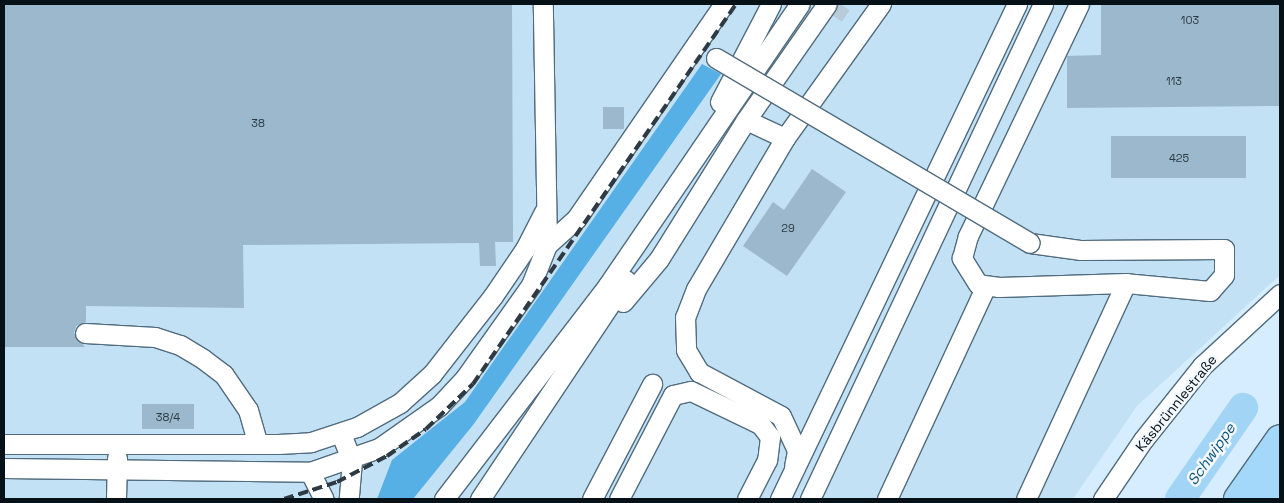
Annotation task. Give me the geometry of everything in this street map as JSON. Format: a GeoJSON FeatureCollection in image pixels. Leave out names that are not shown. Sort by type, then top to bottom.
{"type":"FeatureCollection","features":[{"type":"Feature","properties":{"kind":"highway"},"geometry":{"type":"LineString","coordinates":[[1238,499],[1280,439]]}},
{"type":"Feature","properties":{"kind":"highway"},"geometry":{"type":"LineString","coordinates":[[1262,499],[1280,473]]}},
{"type":"Feature","properties":{"kind":"street"},"geometry":{"type":"LineString","coordinates":[[4,468],[310,472],[352,460],[408,429],[439,406],[465,378],[531,285],[547,245],[543,4]]}},
{"type":"Feature","properties":{"kind":"street"},"geometry":{"type":"LineString","coordinates":[[547,245],[576,219],[724,4]]}},
{"type":"Feature","properties":{"kind":"street"},"geometry":{"type":"LineString","coordinates":[[608,284],[723,97],[771,4]]}},
{"type":"Feature","properties":{"kind":"street"},"geometry":{"type":"LineString","coordinates":[[444,499],[608,284],[800,4]]}},
{"type":"Feature","properties":{"kind":"street"},"geometry":{"type":"LineString","coordinates":[[480,499],[566,368],[814,4]]}},
{"type":"Feature","properties":{"kind":"street"},"geometry":{"type":"LineString","coordinates":[[793,472],[797,451],[781,416],[699,372],[686,350],[685,317],[696,289],[785,138],[881,4]]}},
{"type":"Feature","properties":{"kind":"street"},"geometry":{"type":"LineString","coordinates":[[780,499],[1017,4]]}},
{"type":"Feature","properties":{"kind":"street"},"geometry":{"type":"LineString","coordinates":[[810,499],[1043,4]]}},
{"type":"Feature","properties":{"kind":"street"},"geometry":{"type":"LineString","coordinates":[[696,45],[716,58],[1030,243],[1080,250],[1224,249],[1224,275],[1210,291],[1126,283],[992,287],[978,284],[962,258],[968,236],[1079,4]]}},
{"type":"Feature","properties":{"kind":"street"},"geometry":{"type":"LineString","coordinates":[[566,368],[659,259],[746,120],[783,69],[831,10]]}},
{"type":"Feature","properties":{"kind":"street"},"geometry":{"type":"LineString","coordinates":[[746,120],[785,138]]}},
{"type":"Feature","properties":{"kind":"street"},"geometry":{"type":"LineString","coordinates":[[4,444],[258,444],[311,442],[341,434],[400,403],[432,374],[509,273],[545,211]]}},
{"type":"Feature","properties":{"kind":"street"},"geometry":{"type":"LineString","coordinates":[[1026,499],[1126,283]]}},
{"type":"Feature","properties":{"kind":"street"},"geometry":{"type":"LineString","coordinates":[[887,499],[992,287]]}},
{"type":"Feature","properties":{"kind":"street"},"geometry":{"type":"LineString","coordinates":[[900,499],[992,287]]}},
{"type":"Feature","properties":{"kind":"street","name":"Käsbrünnlestraße"},"geometry":{"type":"LineString","coordinates":[[1103,499],[1142,440],[1202,366],[1280,294]]}},
{"type":"Feature","properties":{"kind":"street"},"geometry":{"type":"LineString","coordinates":[[86,333],[128,333],[180,345],[224,375],[248,410],[258,444]]}},
{"type":"Feature","properties":{"kind":"street"},"geometry":{"type":"LineString","coordinates":[[592,499],[652,384]]}},
{"type":"Feature","properties":{"kind":"street"},"geometry":{"type":"LineString","coordinates":[[619,499],[673,395],[691,391],[760,424],[770,437],[768,460],[747,499]]}},
{"type":"Feature","properties":{"kind":"street"},"geometry":{"type":"LineString","coordinates":[[341,434],[352,460],[349,499]]}},
{"type":"Feature","properties":{"kind":"street"},"geometry":{"type":"LineString","coordinates":[[116,499],[117,444]]}},
{"type":"Feature","properties":{"kind":"street"},"geometry":{"type":"LineString","coordinates":[[310,472],[324,499]]}},
{"type":"Feature","properties":{"kind":"shaded area"},"geometry":{"type":"Polygon","coordinates":[[[4,4],[1280,4],[1280,275],[1137,406],[1073,499],[4,499],[4,4]]]}},
{"type":"Feature","properties":{"kind":"shaded area"},"geometry":{"type":"Polygon","coordinates":[[[702,64],[721,74],[473,425],[413,499],[377,499],[392,460],[465,402],[702,64]]]}},
{"type":"Feature","properties":{"kind":"building"},"geometry":{"type":"Polygon","coordinates":[[[4,4],[512,4],[513,242],[495,242],[496,266],[480,266],[479,243],[243,245],[244,308],[86,306],[86,322],[76,326],[74,333],[85,347],[4,347],[4,4]]]}},
{"type":"Feature","properties":{"kind":"building"},"geometry":{"type":"Polygon","coordinates":[[[1101,4],[1280,4],[1280,106],[1067,108],[1067,56],[1101,55],[1101,4]]]}},
{"type":"Feature","properties":{"kind":"building"},"geometry":{"type":"Polygon","coordinates":[[[603,107],[624,107],[624,129],[603,129],[603,107]]]}},
{"type":"Feature","properties":{"kind":"building"},"geometry":{"type":"Polygon","coordinates":[[[1111,136],[1246,136],[1246,178],[1111,178],[1111,136]]]}},
{"type":"Feature","properties":{"kind":"building"},"geometry":{"type":"Polygon","coordinates":[[[812,169],[846,192],[787,276],[743,246],[773,202],[784,210],[812,169]]]}},
{"type":"Feature","properties":{"kind":"building"},"geometry":{"type":"Polygon","coordinates":[[[142,404],[194,404],[194,429],[142,429],[142,404]]]}},
{"type":"Feature","properties":{"kind":"waterway","name":"Schwippe"},"geometry":{"type":"LineString","coordinates":[[1180,499],[1243,408]]}},
{"type":"Feature","properties":{"kind":"tunnel"},"geometry":{"type":"LineString","coordinates":[[834,16],[842,4]]}},
{"type":"Feature","properties":{"kind":"railway"},"geometry":{"type":"LineString","coordinates":[[284,499],[337,482],[387,456],[426,429],[473,384],[736,4]]}}]}
